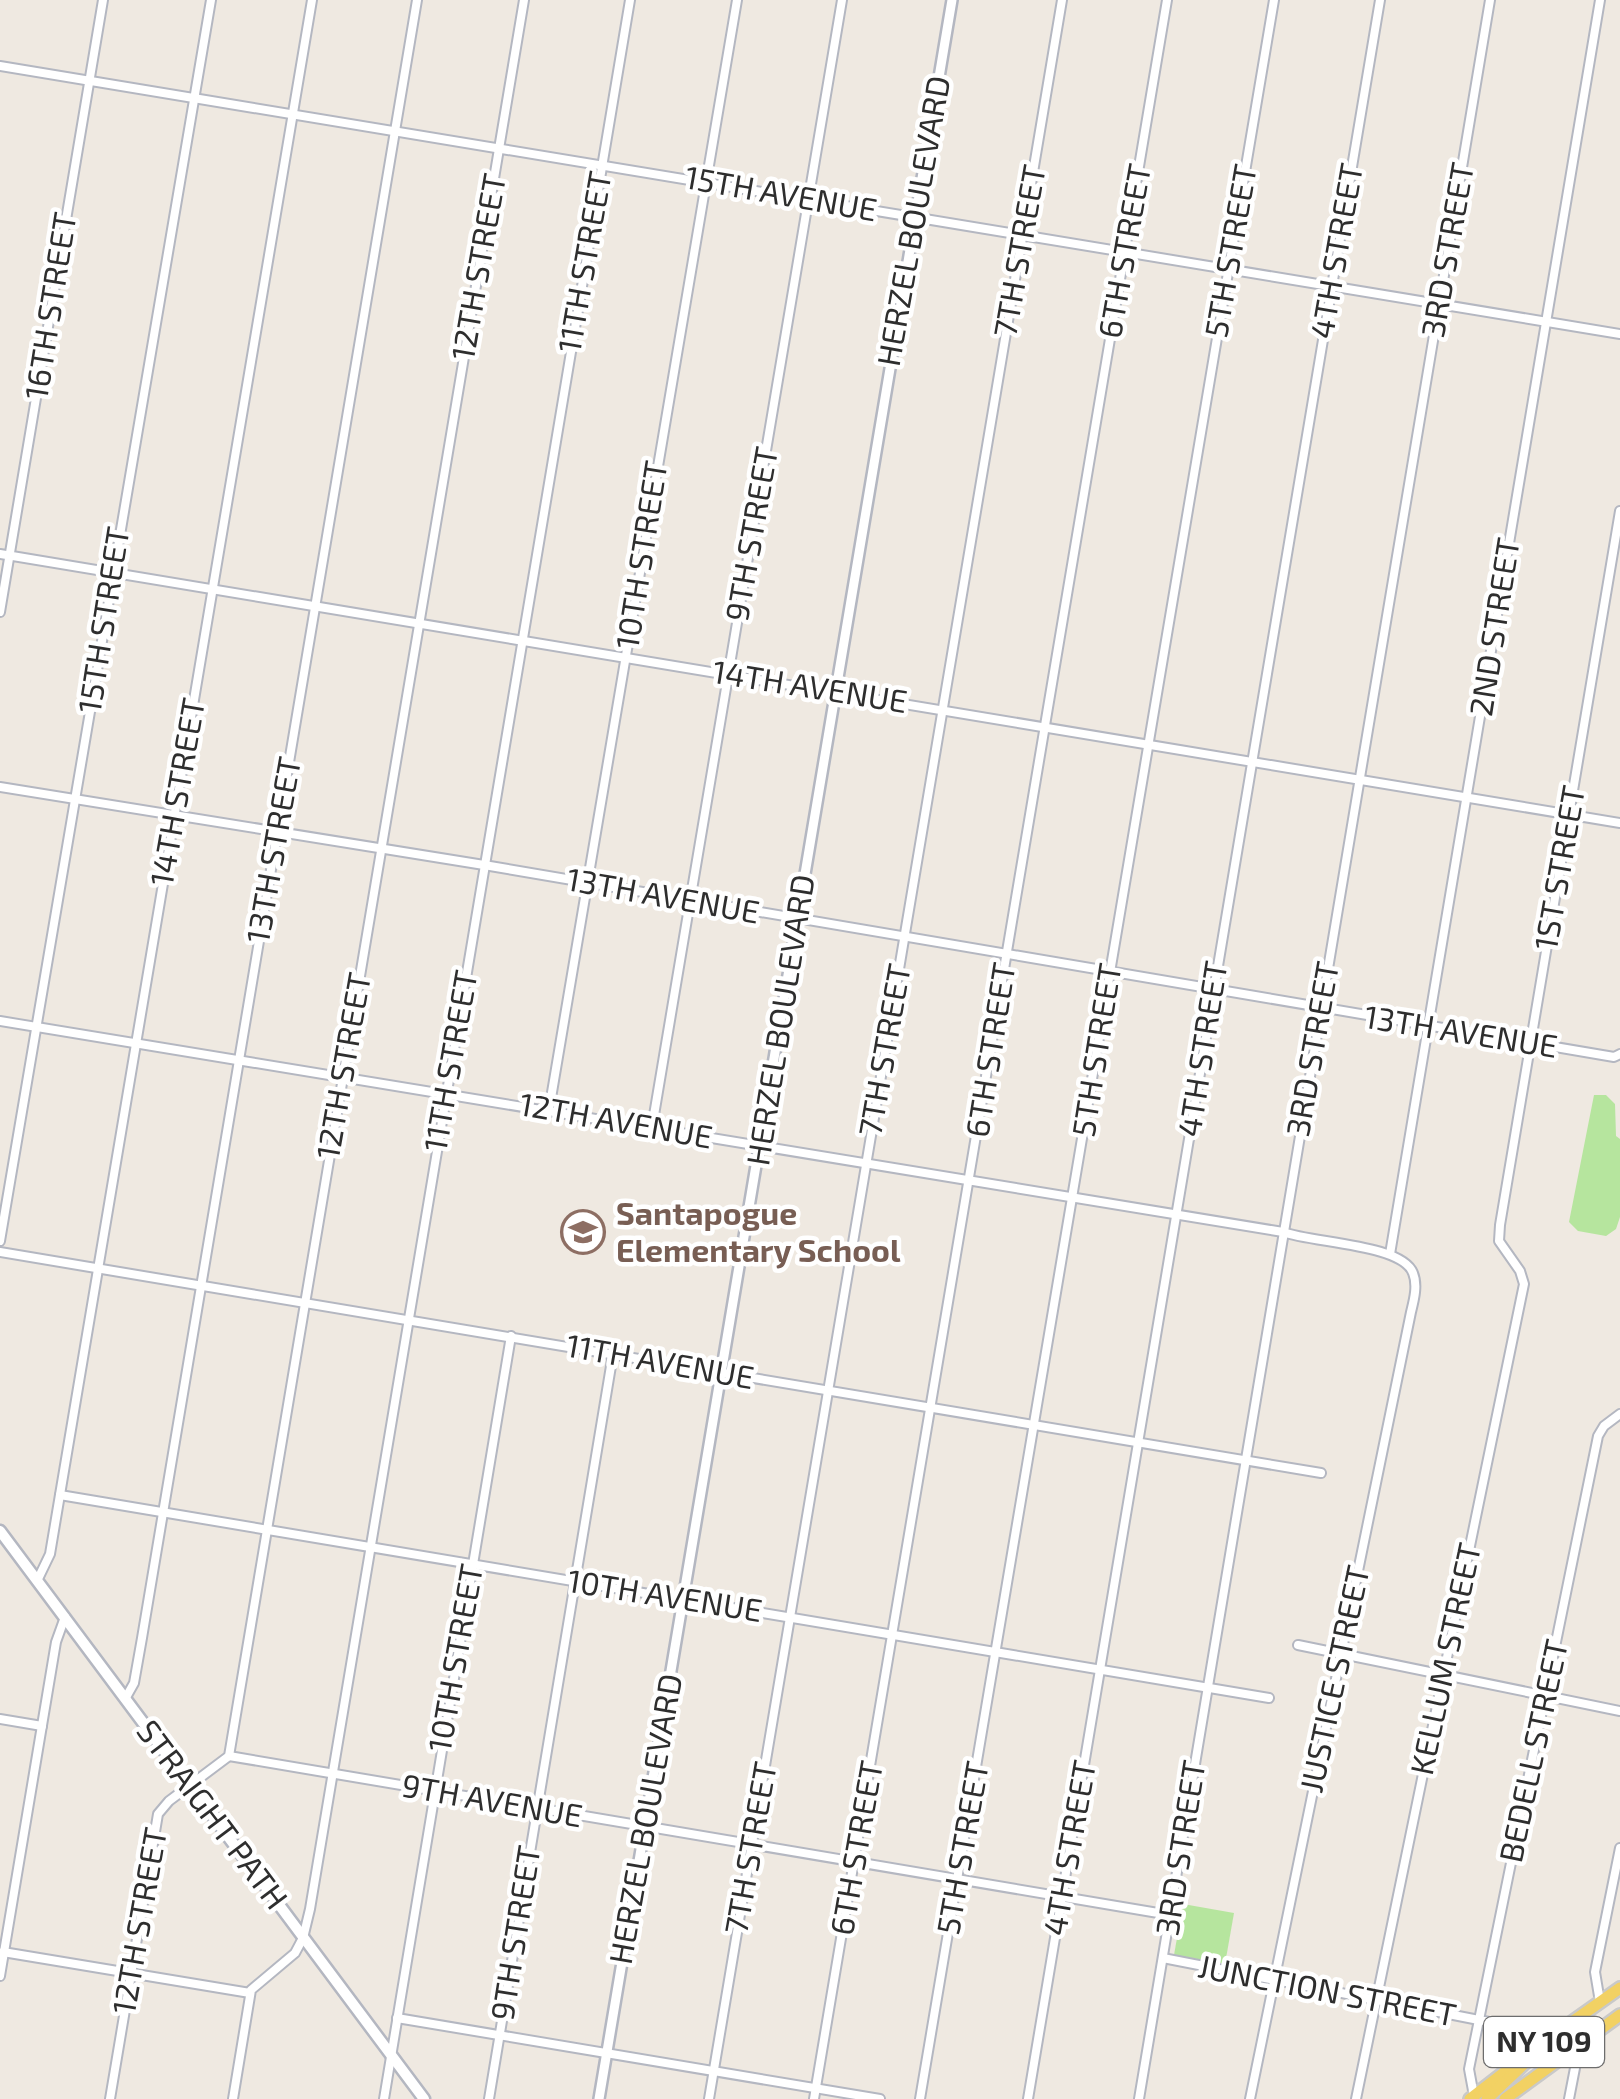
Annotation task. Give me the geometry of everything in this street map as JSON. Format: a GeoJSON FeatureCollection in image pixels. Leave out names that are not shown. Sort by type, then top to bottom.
{"type":"FeatureCollection","features":[{"type":"Feature","properties":{"kind":"main road","name":"STRAIGHT PATH"},"geometry":{"type":"LineString","coordinates":[[0,1530],[424,2099]]}},
{"type":"Feature","properties":{"kind":"main road","name":"NY 109"},"geometry":{"type":"LineString","coordinates":[[1472,2098],[1545,2040],[1620,1988]]}},
{"type":"Feature","properties":{"kind":"main road","name":"NY 109"},"geometry":{"type":"LineString","coordinates":[[1505,2099],[1616,2016]]}},
{"type":"Feature","properties":{"kind":"main road"},"geometry":{"type":"LineString","coordinates":[[1487,2099],[1545,2040]]}},
{"type":"Feature","properties":{"kind":"street","name":"16TH STREET"},"geometry":{"type":"LineString","coordinates":[[0,612],[5,554],[103,0]]}},
{"type":"Feature","properties":{"kind":"street","name":"15TH STREET"},"geometry":{"type":"LineString","coordinates":[[0,1241],[211,0]]}},
{"type":"Feature","properties":{"kind":"street","name":"14TH STREET"},"geometry":{"type":"LineString","coordinates":[[37,1581],[49,1558],[60,1495],[312,0]]}},
{"type":"Feature","properties":{"kind":"street","name":"13TH STREET"},"geometry":{"type":"LineString","coordinates":[[125,1699],[136,1676],[418,0]]}},
{"type":"Feature","properties":{"kind":"street","name":"12TH STREET"},"geometry":{"type":"LineString","coordinates":[[110,2099],[158,1814],[229,1756],[524,0]]}},
{"type":"Feature","properties":{"kind":"street","name":"11TH STREET"},"geometry":{"type":"LineString","coordinates":[[303,1938],[630,0]]}},
{"type":"Feature","properties":{"kind":"street","name":"10TH STREET"},"geometry":{"type":"LineString","coordinates":[[549,1110],[737,0]]}},
{"type":"Feature","properties":{"kind":"street","name":"9TH STREET"},"geometry":{"type":"LineString","coordinates":[[652,1127],[842,0]]}},
{"type":"Feature","properties":{"kind":"street","name":"HERZEL BOULEVARD"},"geometry":{"type":"LineString","coordinates":[[599,2099],[952,0]]}},
{"type":"Feature","properties":{"kind":"street","name":"7TH STREET"},"geometry":{"type":"LineString","coordinates":[[708,2099],[1062,0]]}},
{"type":"Feature","properties":{"kind":"street","name":"6TH STREET"},"geometry":{"type":"LineString","coordinates":[[814,2099],[1167,0]]}},
{"type":"Feature","properties":{"kind":"street","name":"5TH STREET"},"geometry":{"type":"LineString","coordinates":[[920,2099],[1274,0]]}},
{"type":"Feature","properties":{"kind":"street","name":"4TH STREET"},"geometry":{"type":"LineString","coordinates":[[1028,2099],[1380,0]]}},
{"type":"Feature","properties":{"kind":"street","name":"3RD STREET"},"geometry":{"type":"LineString","coordinates":[[1140,2099],[1490,0]]}},
{"type":"Feature","properties":{"kind":"street","name":"2ND STREET"},"geometry":{"type":"LineString","coordinates":[[1390,1254],[1600,0]]}},
{"type":"Feature","properties":{"kind":"street","name":"15TH AVENUE"},"geometry":{"type":"LineString","coordinates":[[0,66],[1620,334]]}},
{"type":"Feature","properties":{"kind":"street","name":"1ST STREET"},"geometry":{"type":"LineString","coordinates":[[1500,1224],[1620,511]]}},
{"type":"Feature","properties":{"kind":"street","name":"14TH AVENUE"},"geometry":{"type":"LineString","coordinates":[[5,554],[1620,823]]}},
{"type":"Feature","properties":{"kind":"street","name":"13TH AVENUE"},"geometry":{"type":"LineString","coordinates":[[0,787],[1304,1002],[1320,1008],[1614,1057],[1620,1054]]}},
{"type":"Feature","properties":{"kind":"street","name":"12TH AVENUE"},"geometry":{"type":"LineString","coordinates":[[0,1021],[1282,1232],[1390,1254],[1406,1262]]}},
{"type":"Feature","properties":{"kind":"street","name":"KELLUM STREET"},"geometry":{"type":"LineString","coordinates":[[1356,2099],[1524,1284],[1520,1271],[1499,1241],[1500,1224]]}},
{"type":"Feature","properties":{"kind":"street","name":"11TH AVENUE"},"geometry":{"type":"LineString","coordinates":[[0,1252],[1321,1472]]}},
{"type":"Feature","properties":{"kind":"street","name":"JUSTICE STREET"},"geometry":{"type":"LineString","coordinates":[[1250,2099],[1413,1302],[1414,1276],[1406,1262]]}},
{"type":"Feature","properties":{"kind":"street","name":"10TH STREET"},"geometry":{"type":"LineString","coordinates":[[384,2099],[511,1336]]}},
{"type":"Feature","properties":{"kind":"street","name":"9TH STREET"},"geometry":{"type":"LineString","coordinates":[[489,2099],[613,1354]]}},
{"type":"Feature","properties":{"kind":"street","name":"BEDELL STREET"},"geometry":{"type":"LineString","coordinates":[[1472,2098],[1469,2068],[1598,1436],[1620,1414]]}},
{"type":"Feature","properties":{"kind":"street","name":"10TH AVENUE"},"geometry":{"type":"LineString","coordinates":[[60,1495],[1269,1698]]}},
{"type":"Feature","properties":{"kind":"street"},"geometry":{"type":"LineString","coordinates":[[0,1976],[56,1642],[64,1618]]}},
{"type":"Feature","properties":{"kind":"street"},"geometry":{"type":"LineString","coordinates":[[1298,1645],[1620,1710]]}},
{"type":"Feature","properties":{"kind":"street"},"geometry":{"type":"LineString","coordinates":[[0,1719],[42,1726]]}},
{"type":"Feature","properties":{"kind":"street","name":"9TH AVENUE"},"geometry":{"type":"LineString","coordinates":[[229,1756],[1170,1915]]}},
{"type":"Feature","properties":{"kind":"street"},"geometry":{"type":"LineString","coordinates":[[1600,2002],[1596,1972],[1620,1848]]}},
{"type":"Feature","properties":{"kind":"street"},"geometry":{"type":"LineString","coordinates":[[233,2099],[250,1993],[255,1983],[295,1953],[303,1938]]}},
{"type":"Feature","properties":{"kind":"street"},"geometry":{"type":"LineString","coordinates":[[2,1952],[250,1993]]}},
{"type":"Feature","properties":{"kind":"street","name":"JUNCTION STREET"},"geometry":{"type":"LineString","coordinates":[[1163,1958],[1478,2022],[1545,2040]]}},
{"type":"Feature","properties":{"kind":"street"},"geometry":{"type":"LineString","coordinates":[[397,2018],[880,2099]]}},
{"type":"Feature","properties":{"kind":"street"},"geometry":{"type":"LineString","coordinates":[[1569,2099],[1576,2060],[1572,2048]]}},
{"type":"Feature","properties":{"kind":"green space"},"geometry":{"type":"Polygon","coordinates":[[[1594,1095],[1606,1095],[1615,1104],[1616,1136],[1620,1139],[1620,1217],[1616,1229],[1606,1236],[1578,1231],[1569,1222],[1594,1095]]]}},
{"type":"Feature","properties":{"kind":"green space"},"geometry":{"type":"Polygon","coordinates":[[[1183,1904],[1234,1913],[1225,1964],[1174,1955],[1183,1904]]]}},
{"type":"Feature","properties":{"kind":"place","name":"Santapogue Elementary School"},"geometry":{"type":"Point","coordinates":[583,1232]}}]}
